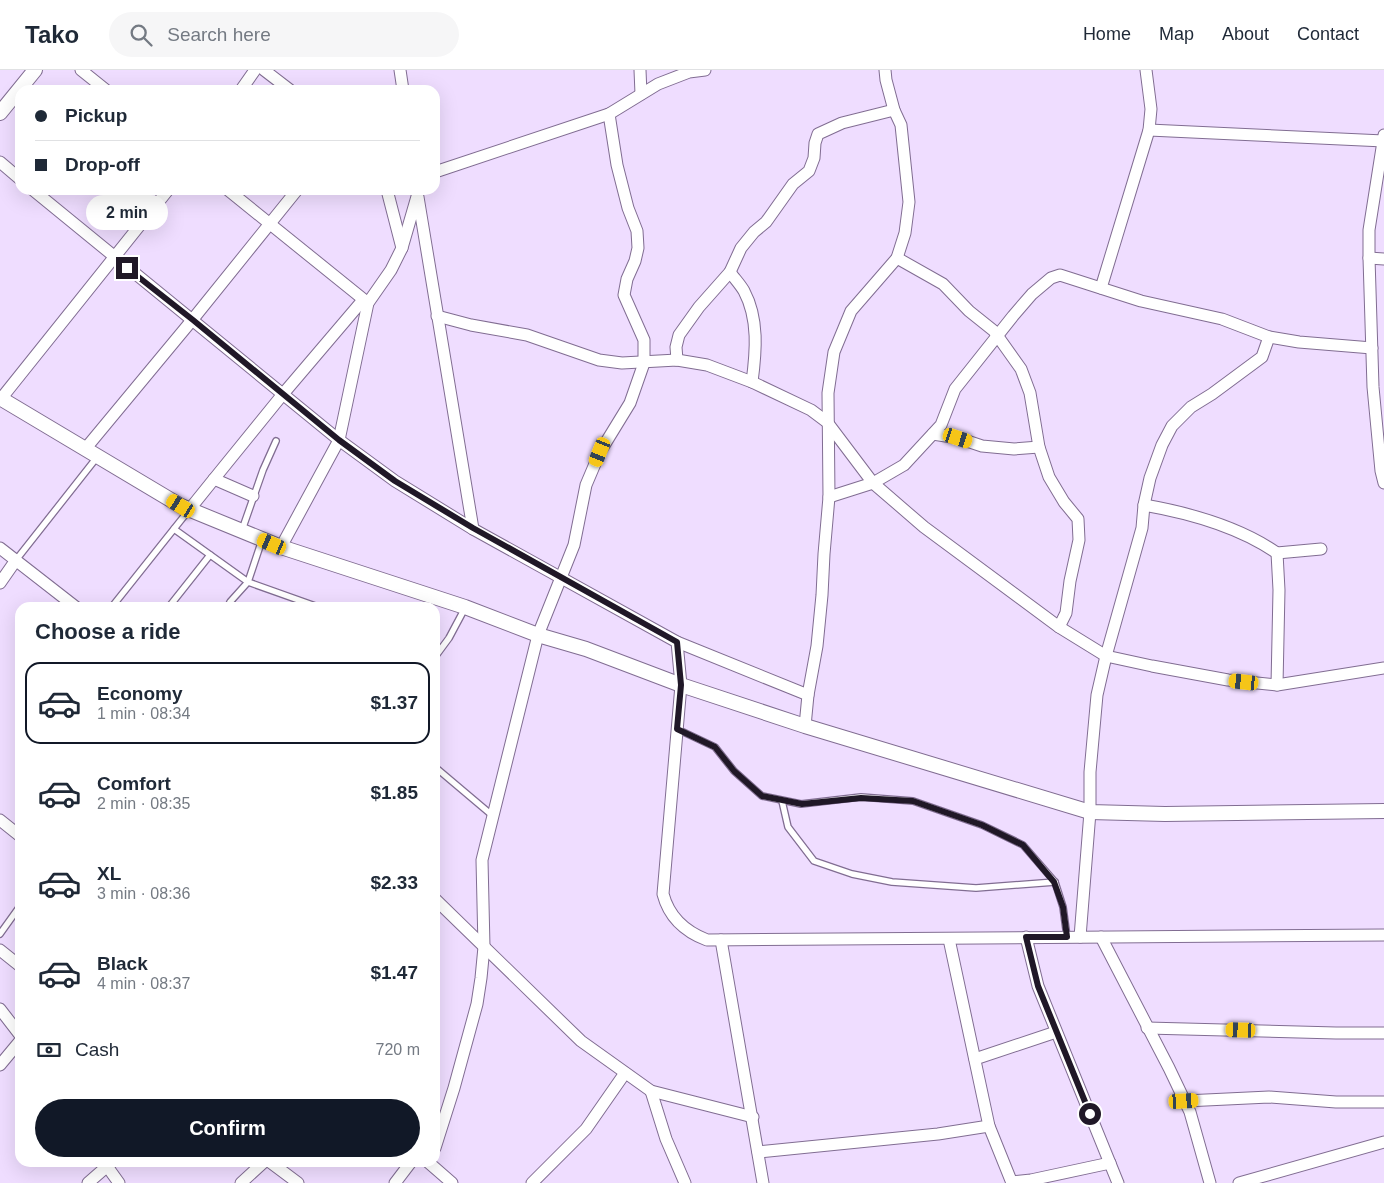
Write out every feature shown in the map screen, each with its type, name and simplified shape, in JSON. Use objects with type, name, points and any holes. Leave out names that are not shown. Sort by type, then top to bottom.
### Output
[{"type":"street","points":[[23,85],[35,70]]},
{"type":"street","points":[[82,70],[100,85]]},
{"type":"street","points":[[244,85],[255,70]]},
{"type":"street","points":[[264,70],[284,85]]},
{"type":"street","points":[[400,70],[402,85]]},
{"type":"street","points":[[640,70],[641,94]]},
{"type":"street","points":[[440,170],[609,114],[658,84],[688,72],[705,70]]},
{"type":"street","points":[[805,726],[821,604],[829,497],[828,393],[834,352],[851,311],[898,258],[905,233],[909,202],[901,125],[894,110],[885,70]]},
{"type":"street","points":[[1101,288],[1149,130],[1151,109],[1146,70]]},
{"type":"street","points":[[0,113],[15,95]]},
{"type":"street","points":[[677,360],[676,347],[679,335],[699,307],[730,272],[741,248],[754,232],[766,222],[793,184],[809,171],[814,158],[818,134],[842,123],[894,110]]},
{"type":"street","points":[[440,1132],[477,1004],[482,978],[484,947],[482,860],[538,635],[574,545],[586,485],[600,452],[630,403],[644,363],[644,340],[624,295],[627,279],[635,261],[638,248],[637,231],[628,208],[617,165],[609,114]]},
{"type":"street","points":[[1149,130],[1384,139],[1369,230],[1376,424],[1384,484]]},
{"type":"street","points":[[0,162],[15,175]]},
{"type":"street","points":[[39,195],[339,440],[395,481],[473,528],[677,642],[808,695]]},
{"type":"street","points":[[164,195],[1,399],[181,506],[281,547],[465,607],[538,635],[586,649],[681,685],[805,726],[1090,812],[1165,814],[1384,811]]},
{"type":"street","points":[[234,195],[365,301]]},
{"type":"street","points":[[86,448],[193,320],[293,195]]},
{"type":"street","points":[[389,195],[402,248]]},
{"type":"street","points":[[189,510],[283,394],[391,270],[402,248],[417,195]]},
{"type":"street","points":[[419,195],[473,528]]},
{"type":"street","points":[[898,258],[943,284],[998,335],[1021,369],[1030,393],[1039,447],[1049,477],[1064,502],[1078,518],[1079,540],[1070,581],[1066,613],[1059,627]]},
{"type":"street","points":[[1369,258],[1384,259]]},
{"type":"street","points":[[730,272],[743,290],[750,305],[755,331],[756,351],[752,382]]},
{"type":"street","points":[[829,497],[873,483],[904,466],[941,425],[955,389],[998,335],[1032,294],[1051,278],[1060,274],[1141,301],[1222,320],[1269,337],[1372,353],[1384,360]]},
{"type":"street","points":[[281,547],[339,440],[365,301]]},
{"type":"street","points":[[437,316],[471,325],[527,335],[599,360],[622,363],[677,360],[706,365],[752,382],[811,410],[827,422],[873,483],[924,527],[1059,627],[1106,656],[1228,680],[1277,685],[1384,668]]},
{"type":"street","points":[[1080,937],[1090,812],[1090,772],[1097,695],[1142,528],[1144,505],[1150,478],[1162,445],[1172,426],[1191,407],[1262,357],[1269,337]]},
{"type":"street","points":[[933,434],[958,438],[982,446],[1014,449],[1039,447]]},
{"type":"street","points":[[214,479],[253,496]]},
{"type":"street","points":[[1144,505],[1235,529],[1264,544],[1276,553],[1321,549]]},
{"type":"street","points":[[0,548],[69,602]]},
{"type":"street","points":[[1276,553],[1279,590],[1277,685]]},
{"type":"street","points":[[0,582],[16,560]]},
{"type":"street","points":[[677,642],[681,685],[663,894],[666,908],[676,920],[698,936],[708,940],[721,940],[1384,935]]},
{"type":"street","points":[[0,820],[15,832]]},
{"type":"street","points":[[440,904],[581,1041],[651,1092],[753,1117]]},
{"type":"street","points":[[1026,937],[1038,986],[1118,1183]]},
{"type":"street","points":[[1101,937],[1190,1112],[1210,1183]]},
{"type":"street","points":[[948,939],[990,1126],[1012,1183],[1110,1163]]},
{"type":"street","points":[[721,940],[763,1183]]},
{"type":"street","points":[[0,950],[15,962]]},
{"type":"street","points":[[0,1009],[15,1035]]},
{"type":"street","points":[[1147,1028],[1384,1033]]},
{"type":"street","points":[[974,1059],[1056,1032]]},
{"type":"street","points":[[0,1065],[15,1047]]},
{"type":"street","points":[[532,1183],[586,1129],[625,1073]]},
{"type":"street","points":[[651,1092],[666,1139],[685,1183]]},
{"type":"street","points":[[1184,1101],[1269,1097],[1336,1102],[1384,1102]]},
{"type":"street","points":[[758,1152],[938,1134],[990,1126]]},
{"type":"street","points":[[1239,1183],[1254,1181],[1384,1142]]},
{"type":"street","points":[[88,1183],[105,1167]]},
{"type":"street","points":[[110,1167],[119,1183]]},
{"type":"street","points":[[241,1183],[259,1167]]},
{"type":"street","points":[[277,1167],[298,1183]]},
{"type":"street","points":[[395,1183],[407,1167]]},
{"type":"street","points":[[434,1167],[452,1183]]},
{"type":"lane","points":[[241,531],[253,496],[276,442]]},
{"type":"lane","points":[[16,560],[98,456]]},
{"type":"lane","points":[[116,602],[189,510]]},
{"type":"lane","points":[[174,529],[248,582],[304,602]]},
{"type":"lane","points":[[230,602],[248,582],[262,540]]},
{"type":"lane","points":[[173,602],[210,555]]},
{"type":"lane","points":[[440,646],[449,638],[465,607]]},
{"type":"lane","points":[[677,729],[715,747],[734,771],[762,796],[802,804],[861,798],[913,801],[982,825],[1023,845],[1054,882],[1063,907],[1067,937]]},
{"type":"lane","points":[[440,771],[493,816]]},
{"type":"lane","points":[[782,801],[788,827],[814,861],[852,874],[892,882],[976,888],[1054,882]]},
{"type":"lane","points":[[0,934],[15,913]]},
{"type":"route","points":[[127,268],[339,440],[395,481],[473,528],[677,642],[681,685],[677,729],[715,747],[734,771],[762,796],[802,804],[861,798],[913,801],[982,825],[1023,845],[1054,882],[1063,907],[1067,937],[1026,937],[1038,986],[1090,1114]]}]
